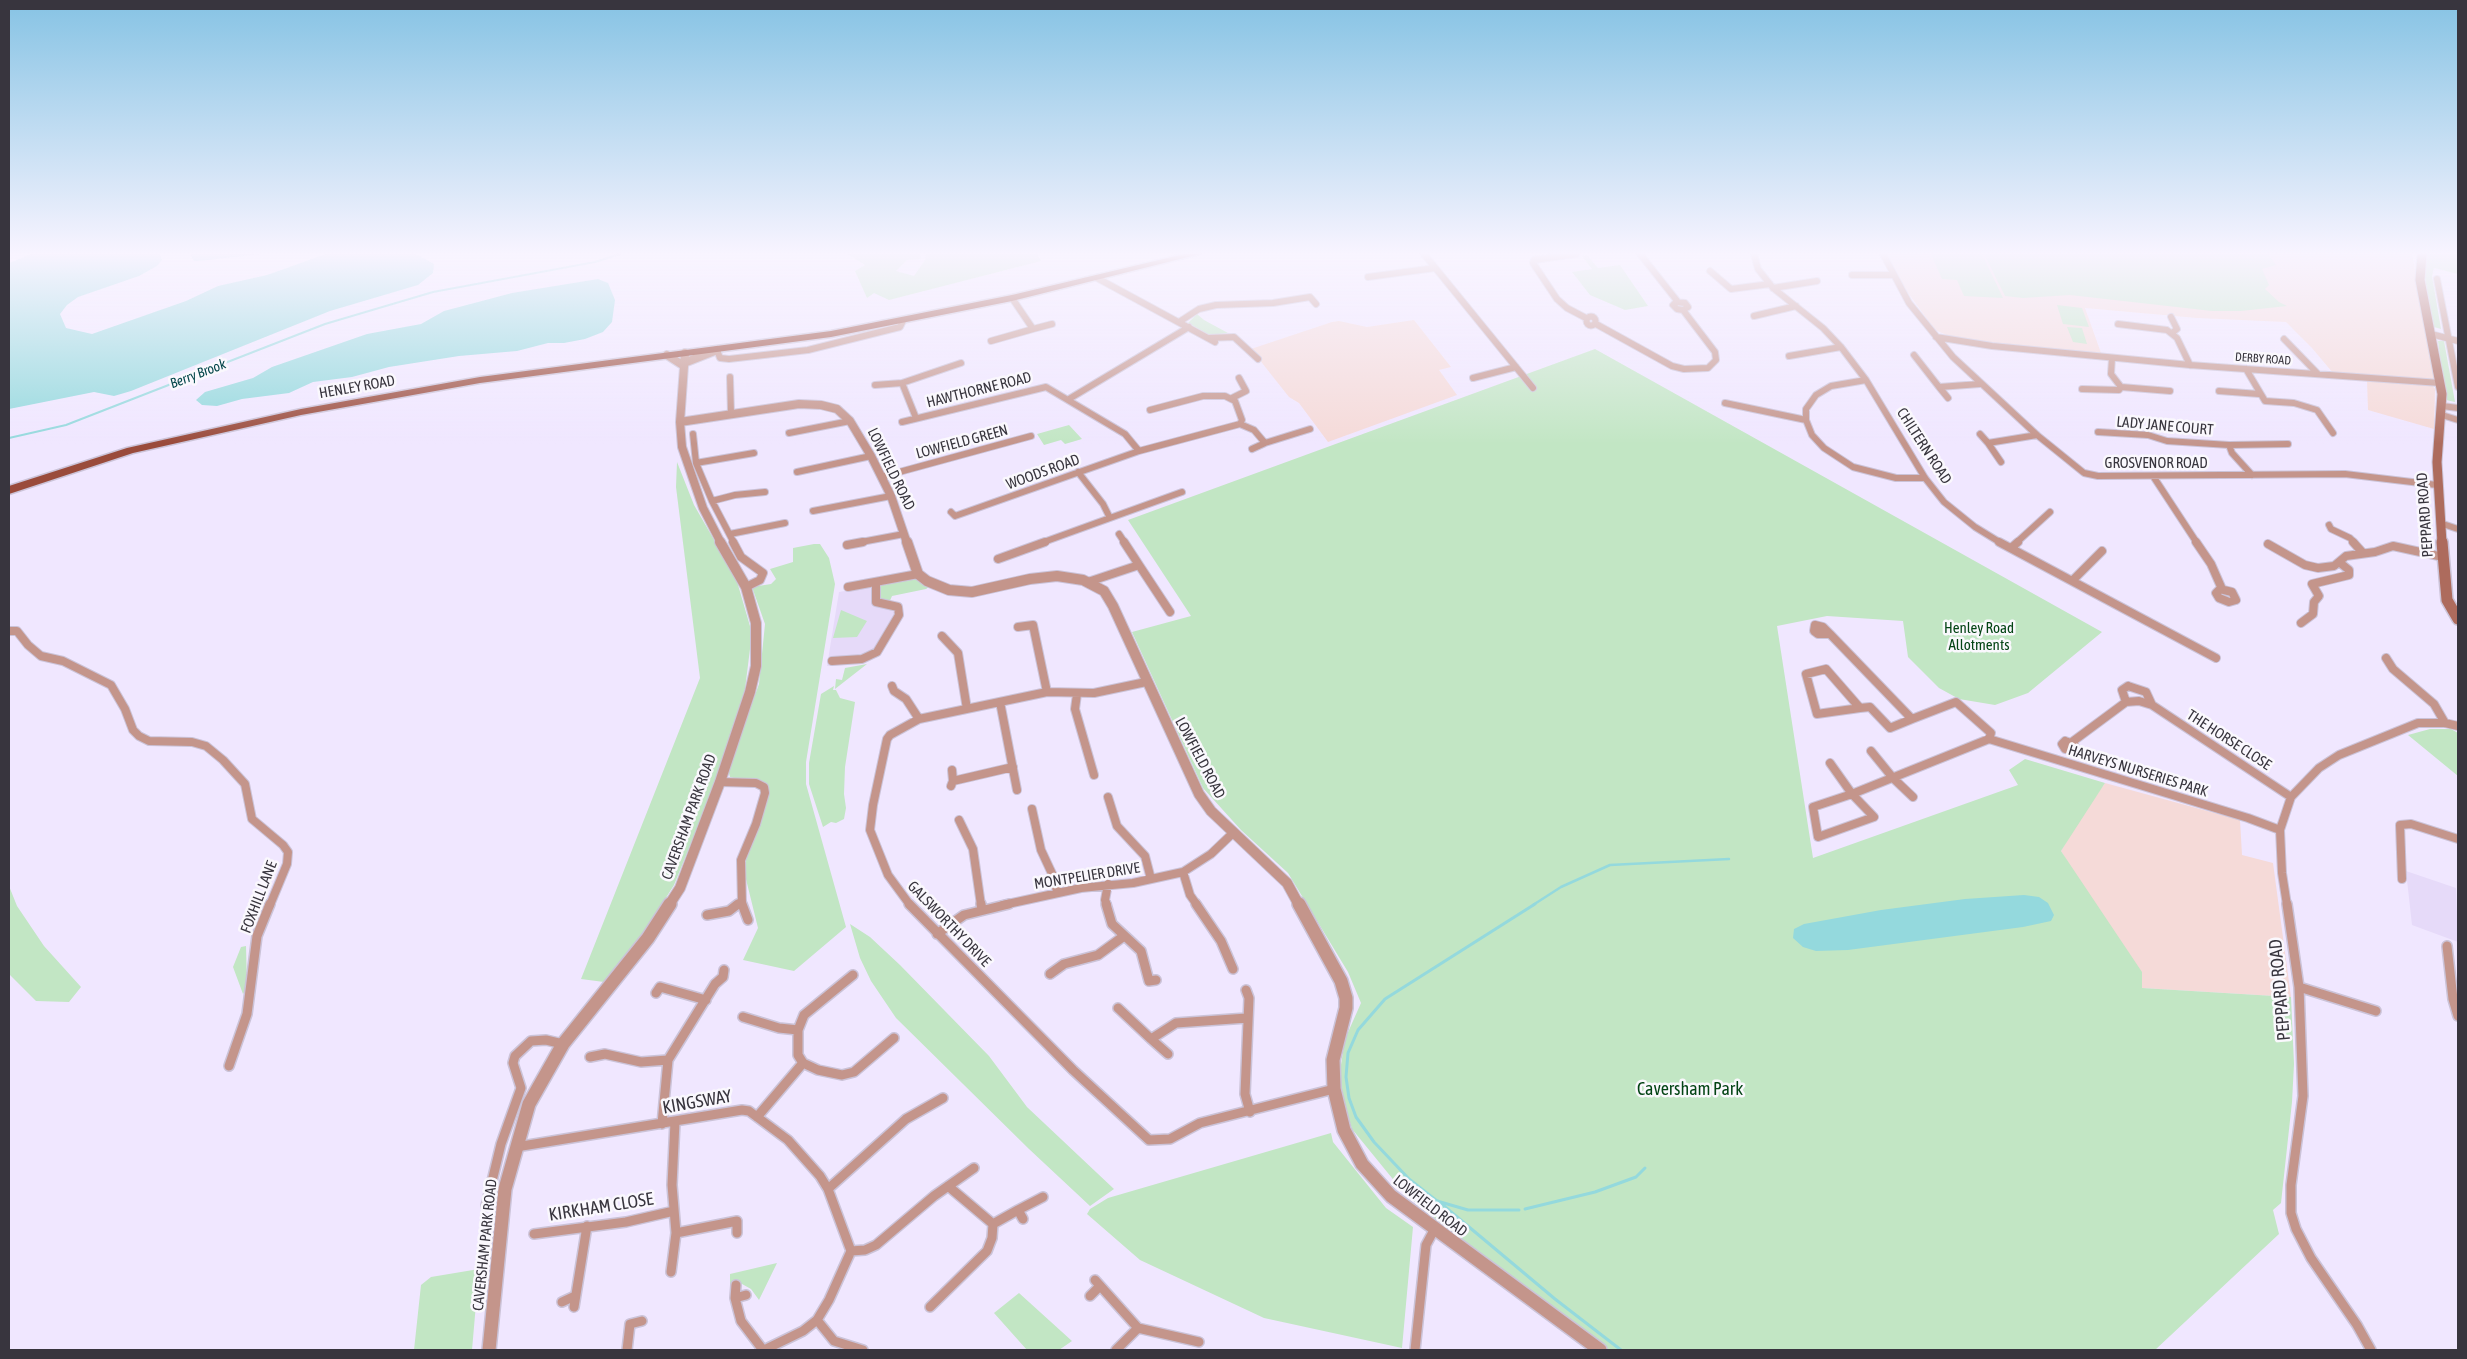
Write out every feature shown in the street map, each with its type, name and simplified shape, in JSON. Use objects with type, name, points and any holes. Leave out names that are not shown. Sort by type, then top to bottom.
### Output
[{"type":"main road","name":"HENLEY ROAD","points":[[9,490],[132,450],[301,412],[480,380],[668,355],[685,361],[717,350],[920,317]]},
{"type":"main road","name":"PEPPARD ROAD","points":[[2428,317],[2440,382],[2442,411],[2437,462],[2437,485],[2447,600],[2458,619]]},
{"type":"street","points":[[1025,317],[1033,329]]},
{"type":"street","points":[[1170,317],[1212,340],[1234,337],[1258,359]]},
{"type":"street","points":[[1179,322],[1186,317]]},
{"type":"street","points":[[1475,317],[1533,388]]},
{"type":"street","points":[[1585,317],[1584,321],[1587,324],[1596,324],[1672,366],[1684,370],[1708,368],[1716,360],[1715,352],[1689,317]]},
{"type":"street","name":"CHILTERN ROAD","points":[[1809,317],[1842,348],[1866,380],[1925,478],[1944,502],[1975,527],[2011,548],[2072,580],[2193,650],[2216,658]]},
{"type":"street","name":"GROSVENOR ROAD","points":[[1921,317],[1936,337],[1980,384],[2037,435],[2084,473],[2098,476],[2345,474],[2437,485]]},
{"type":"street","points":[[2171,317],[2177,329],[2172,333]]},
{"type":"street","points":[[2445,317],[2458,387]]},
{"type":"street","points":[[992,341],[1052,324]]},
{"type":"street","points":[[2118,324],[2161,328],[2172,333],[2190,365]]},
{"type":"street","points":[[1139,451],[1125,434],[1069,399],[1189,326]]},
{"type":"street","points":[[2431,334],[2458,341]]},
{"type":"street","name":"DERBY ROAD","points":[[1936,337],[1992,346],[2190,365],[2440,382]]},
{"type":"street","points":[[2284,339],[2318,374]]},
{"type":"street","points":[[1789,356],[1842,348]]},
{"type":"street","points":[[1914,355],[1948,398]]},
{"type":"street","points":[[2112,358],[2111,374],[2120,387]]},
{"type":"street","name":"CAVERSHAM PARK ROAD","points":[[489,1350],[505,1189],[515,1147],[530,1104],[563,1044],[666,914],[688,871],[750,692],[756,666],[756,623],[746,587],[731,564],[691,478],[682,447],[680,422],[685,361]]},
{"type":"street","points":[[875,385],[902,383],[961,363]]},
{"type":"street","points":[[1473,378],[1516,367]]},
{"type":"street","points":[[2246,369],[2258,394],[2265,401],[2294,403],[2317,410],[2333,433]]},
{"type":"street","points":[[730,376],[731,414]]},
{"type":"street","points":[[1239,378],[1246,391],[1253,394]]},
{"type":"street","points":[[1866,380],[1831,386],[1816,395],[1806,409],[1806,420],[1812,435],[1824,448],[1854,467],[1896,478],[1925,478]]},
{"type":"street","points":[[902,383],[916,418]]},
{"type":"street","points":[[1939,387],[1980,384]]},
{"type":"street","points":[[2082,388],[2112,391],[2119,390],[2120,387],[2170,391]]},
{"type":"street","name":"HAWTHORNE ROAD","points":[[902,422],[1042,388],[1050,388],[1069,399]]},
{"type":"street","points":[[1150,410],[1160,412],[1175,402],[1203,396],[1232,398],[1246,391]]},
{"type":"street","points":[[2219,391],[2258,394]]},
{"type":"street","points":[[1232,398],[1242,420],[1240,424],[1254,430],[1265,443]]},
{"type":"street","points":[[1725,403],[1806,420]]},
{"type":"street","name":"LOWFIELD ROAD","points":[[680,422],[811,404],[837,409],[850,421],[871,456],[891,496],[918,574],[938,587],[959,592],[986,590],[1046,576],[1070,577],[1088,582],[1104,591],[1113,606],[1146,682],[1199,794],[1211,811],[1287,884],[1341,980],[1346,998],[1346,1008],[1334,1060],[1334,1089],[1344,1130],[1362,1164],[1390,1196],[1434,1230],[1525,1293],[1600,1350]]},
{"type":"street","points":[[2442,411],[2458,408]]},
{"type":"street","points":[[2442,411],[2458,420]]},
{"type":"street","points":[[789,433],[838,425],[850,421]]},
{"type":"street","name":"WOODS ROAD","points":[[954,516],[1139,451],[1240,424]]},
{"type":"street","points":[[1252,449],[1310,429]]},
{"type":"street","name":"LADY JANE COURT","points":[[2098,432],[2148,435],[2167,441],[2220,443],[2229,446],[2261,447],[2288,444]]},
{"type":"street","points":[[693,434],[696,462],[712,501],[742,557],[763,574],[760,580],[746,587]]},
{"type":"street","points":[[1980,434],[2001,462]]},
{"type":"street","points":[[1988,443],[2037,435]]},
{"type":"street","name":"LOWFIELD GREEN","points":[[881,478],[1019,437],[1031,436]]},
{"type":"street","name":"LADY JANE COURT","points":[[2229,446],[2232,453],[2252,475]]},
{"type":"street","points":[[696,462],[754,453]]},
{"type":"street","points":[[797,472],[871,456]]},
{"type":"street","points":[[1078,472],[1103,504],[1110,518]]},
{"type":"street","points":[[2153,476],[2211,564],[2222,589]]},
{"type":"street","points":[[712,501],[735,495],[765,492]]},
{"type":"street","points":[[998,559],[1032,543],[1182,492]]},
{"type":"street","points":[[813,512],[891,496]]},
{"type":"street","points":[[2011,548],[2050,512]]},
{"type":"street","points":[[730,534],[785,523]]},
{"type":"street","points":[[2440,523],[2458,529]]},
{"type":"street","points":[[2329,525],[2331,529],[2350,538],[2363,553]]},
{"type":"street","points":[[847,545],[904,534]]},
{"type":"street","points":[[1119,534],[1170,612]]},
{"type":"street","points":[[2268,544],[2305,565],[2318,568],[2334,566],[2346,556],[2393,546],[2405,547],[2443,557]]},
{"type":"street","points":[[2072,580],[2102,551]]},
{"type":"street","points":[[2301,623],[2313,614],[2314,602],[2319,596],[2312,584],[2349,575],[2349,570],[2339,562]]},
{"type":"street","points":[[1088,582],[1139,565]]},
{"type":"street","points":[[848,587],[918,574]]},
{"type":"street","points":[[832,660],[862,659],[877,652],[900,615],[898,607],[876,602],[876,582]]},
{"type":"street","points":[[1018,627],[1036,624],[1047,692]]},
{"type":"street","name":"FOXHILL LANE","points":[[9,631],[17,631],[28,645],[42,656],[63,661],[111,685],[125,709],[133,730],[139,736],[150,741],[192,742],[206,746],[223,760],[245,784],[252,819],[288,852],[287,864],[257,936],[247,1014],[228,1066]]},
{"type":"street","points":[[1830,634],[1912,719]]},
{"type":"street","points":[[942,636],[958,653],[967,709]]},
{"type":"street","points":[[2386,658],[2393,669],[2434,704],[2445,723]]},
{"type":"street","points":[[1830,763],[1852,794],[1874,817],[1818,838],[1813,807],[1852,794],[1989,739],[1991,734],[1956,702],[1890,728],[1870,707],[1816,714],[1806,674],[1826,669],[1860,708]]},
{"type":"street","name":"GALSWORTHY DRIVE","points":[[1146,682],[1094,693],[1047,692],[919,719],[898,730],[887,739],[873,805],[870,830],[873,842],[888,875],[901,895],[937,934],[1073,1070],[1141,1135],[1149,1140],[1160,1141],[1170,1139],[1200,1123],[1250,1112],[1334,1089]]},
{"type":"street","points":[[892,686],[894,691],[906,699],[919,719]]},
{"type":"street","name":"THE HORSE CLOSE","points":[[2152,705],[2152,701],[2146,692],[2128,686],[2122,690],[2121,694],[2126,702],[2139,701],[2152,705],[2291,797]]},
{"type":"street","points":[[1078,694],[1075,710],[1094,775]]},
{"type":"street","points":[[1000,702],[1017,790]]},
{"type":"street","points":[[2072,742],[2126,702]]},
{"type":"street","name":"PEPPARD ROAD","points":[[2371,1350],[2357,1325],[2311,1258],[2296,1229],[2292,1213],[2291,1185],[2303,1096],[2299,987],[2282,873],[2280,830],[2285,810],[2291,797],[2320,768],[2340,755],[2418,723],[2445,723],[2458,726]]},
{"type":"street","name":"HARVEYS NURSERIES PARK","points":[[1989,739],[2248,818],[2280,830]]},
{"type":"street","points":[[1871,751],[1893,778],[1914,797]]},
{"type":"street","points":[[952,770],[952,783],[1013,767]]},
{"type":"street","points":[[720,782],[756,783],[764,788],[765,793],[756,824],[741,860],[743,890],[741,902],[748,920]]},
{"type":"street","points":[[1108,797],[1117,826],[1145,856],[1151,879]]},
{"type":"street","points":[[1032,809],[1042,850],[1055,880],[1057,893]]},
{"type":"street","points":[[959,820],[973,849],[982,910]]},
{"type":"street","points":[[2402,879],[2400,825],[2411,824],[2458,840]]},
{"type":"street","name":"MONTPELIER DRIVE","points":[[937,934],[964,915],[982,910],[1057,893],[1108,884],[1133,883],[1183,872],[1211,854],[1234,832]]},
{"type":"street","points":[[1183,872],[1190,895],[1222,941],[1233,969]]},
{"type":"street","points":[[1108,884],[1105,900],[1108,916],[1112,924],[1141,951],[1148,982]]},
{"type":"street","points":[[707,915],[729,911],[741,902]]},
{"type":"street","points":[[1050,974],[1064,964],[1098,955],[1124,936]]},
{"type":"street","points":[[2447,946],[2458,1016]]},
{"type":"street","points":[[662,1124],[668,1060],[715,984],[723,977],[724,970]]},
{"type":"street","points":[[847,977],[804,1015],[798,1030],[798,1055],[803,1063],[818,1070],[842,1075],[854,1072],[878,1044],[894,1038]]},
{"type":"street","points":[[2299,987],[2376,1011]]},
{"type":"street","points":[[659,988],[706,1000]]},
{"type":"street","points":[[1246,990],[1249,998],[1245,1094],[1250,1112]]},
{"type":"street","points":[[1118,1008],[1168,1054]]},
{"type":"street","points":[[743,1017],[755,1015],[779,1028],[798,1030]]},
{"type":"street","points":[[1152,1039],[1165,1028],[1176,1023],[1248,1018]]},
{"type":"street","points":[[485,1201],[521,1088],[513,1063],[515,1056],[518,1050],[531,1041],[546,1040],[563,1044]]},
{"type":"street","points":[[590,1057],[605,1054],[641,1062],[668,1060]]},
{"type":"street","points":[[757,1117],[788,1078],[803,1063]]},
{"type":"street","points":[[828,1189],[906,1119],[943,1098]]},
{"type":"street","name":"KINGSWAY","points":[[515,1147],[742,1110],[749,1111],[788,1140],[820,1176],[828,1189],[851,1251]]},
{"type":"street","points":[[671,1272],[676,1233],[672,1184],[675,1122]]},
{"type":"street","points":[[736,1285],[740,1296],[741,1321],[764,1350],[803,1331],[816,1320],[851,1251],[865,1250],[876,1244],[948,1186],[974,1168]]},
{"type":"street","points":[[948,1186],[993,1224]]},
{"type":"street","points":[[993,1224],[1021,1215],[1043,1197]]},
{"type":"street","name":"KIRKHAM CLOSE","points":[[534,1234],[626,1222],[674,1211]]},
{"type":"street","points":[[676,1233],[739,1220],[737,1233]]},
{"type":"street","points":[[930,1307],[987,1251],[992,1238],[993,1224]]},
{"type":"street","points":[[562,1302],[575,1302],[587,1226]]},
{"type":"street","points":[[1415,1350],[1426,1245],[1434,1230]]},
{"type":"street","points":[[1090,1296],[1098,1283],[1138,1328],[1199,1342]]},
{"type":"street","points":[[627,1350],[630,1320],[642,1321]]},
{"type":"street","points":[[816,1320],[834,1340],[863,1350]]},
{"type":"street","points":[[1116,1350],[1138,1328]]},
{"type":"shaded area","points":[[9,317],[61,317],[66,328],[92,334],[139,317],[314,317],[131,391],[114,396],[94,392],[9,409]]},
{"type":"shaded area","points":[[433,317],[613,317],[612,322],[603,332],[585,339],[564,343],[548,343],[517,351],[459,356],[389,367],[352,377],[313,382],[289,393],[242,399],[217,406],[202,405],[196,400],[205,392],[253,378],[272,367],[367,334],[421,324]]},
{"type":"shaded area","points":[[1926,317],[2088,317],[2101,353],[1956,339],[1935,330]]},
{"type":"shaded area","points":[[2191,317],[2423,317],[2435,381],[2333,373],[2286,322]]},
{"type":"shaded area","points":[[1414,320],[1451,367],[1439,370],[1457,395],[1328,442],[1299,403],[1289,397],[1251,349],[1332,322],[1339,321],[1367,327]]},
{"type":"shaded area","points":[[2367,380],[2431,384],[2435,389],[2434,429],[2368,410]]},
{"type":"shaded area","points":[[879,585],[880,601],[901,607],[879,653],[860,663],[827,666],[839,592]]},
{"type":"shaded area","points":[[2105,783],[2240,820],[2242,855],[2273,863],[2291,997],[2142,988],[2061,851],[2079,819]]},
{"type":"shaded area","points":[[2406,871],[2456,888],[2458,942],[2412,925]]},
{"type":"shaded area","points":[[2024,895],[2039,897],[2048,903],[2054,915],[2051,921],[2023,927],[1848,950],[1816,951],[1803,947],[1793,938],[1794,929],[1804,924],[1881,910],[1965,899]]},
{"type":"green space","points":[[1194,317],[1201,317],[1228,333],[1209,335],[1188,323]]},
{"type":"green space","points":[[2061,317],[2085,317],[2089,327],[2063,324]]},
{"type":"green space","points":[[2432,317],[2439,317],[2441,329],[2434,327]]},
{"type":"green space","points":[[2067,327],[2082,328],[2087,344],[2073,342]]},
{"type":"green space","points":[[2438,341],[2444,341],[2455,402],[2446,400]]},
{"type":"green space","name":"Caversham Park","points":[[1595,349],[2102,632],[2028,693],[1995,705],[1959,699],[1939,688],[1908,657],[1903,621],[1827,616],[1777,626],[1813,858],[2018,785],[2009,770],[2025,759],[2105,783],[2061,851],[2142,972],[2142,988],[2291,997],[2294,1064],[2292,1102],[2281,1203],[2273,1210],[2279,1234],[2155,1350],[1598,1350],[1405,1194],[1352,1129],[1338,1084],[1345,1039],[1361,1003],[1348,972],[1288,873],[1241,830],[1203,788],[1132,632],[1191,616],[1128,520]]},
{"type":"green space","points":[[1069,425],[1082,439],[1065,444],[1061,440],[1044,445],[1037,434]]},
{"type":"green space","points":[[677,462],[694,505],[736,578],[752,633],[745,689],[709,799],[674,885],[638,942],[604,982],[581,979],[700,678],[676,487]]},
{"type":"green space","points":[[820,544],[829,558],[835,584],[806,762],[806,784],[846,927],[794,971],[743,960],[758,928],[743,867],[761,822],[769,792],[767,787],[730,777],[728,770],[759,684],[765,624],[752,587],[771,584],[776,579],[770,569],[793,562],[793,548]]},
{"type":"green space","points":[[918,574],[933,584],[926,589],[892,596],[889,603],[880,601],[879,585]]},
{"type":"green space","points":[[841,610],[867,621],[857,637],[833,638]]},
{"type":"green space","points":[[867,664],[835,689],[836,679],[842,680],[845,668]]},
{"type":"green space","points":[[834,686],[833,690],[836,690],[840,698],[855,702],[845,767],[844,794],[846,808],[844,819],[836,823],[831,822],[823,827],[809,784],[809,763],[821,694]]},
{"type":"green space","points":[[2430,729],[2451,729],[2458,733],[2458,776],[2408,735]]},
{"type":"green space","points":[[9,886],[17,906],[44,946],[81,987],[69,1002],[36,1001],[9,974]]},
{"type":"green space","points":[[850,924],[870,937],[900,965],[989,1056],[1027,1107],[1114,1189],[1090,1206],[1029,1149],[896,1018],[871,981],[860,958]]},
{"type":"green space","points":[[246,946],[247,987],[243,994],[233,967],[241,947]]},
{"type":"green space","points":[[1331,1133],[1333,1142],[1386,1208],[1413,1227],[1402,1348],[1264,1318],[1140,1260],[1087,1214],[1090,1209],[1108,1198]]},
{"type":"green space","points":[[777,1263],[759,1300],[751,1289],[742,1284],[730,1287],[730,1274]]},
{"type":"green space","points":[[479,1269],[472,1350],[414,1350],[421,1285],[431,1277]]},
{"type":"green space","points":[[1019,1293],[1072,1341],[1059,1350],[1027,1350],[994,1313]]},
{"type":"waterway","name":"Berry Brook","points":[[9,438],[66,425],[325,324],[347,317]]},
{"type":"waterway","points":[[1533,905],[1561,887],[1610,865],[1729,859]]},
{"type":"waterway","points":[[1439,1201],[1409,1179],[1374,1142],[1356,1117],[1349,1098],[1346,1077],[1348,1053],[1358,1030],[1385,999],[1535,904]]},
{"type":"waterway","points":[[1525,1209],[1595,1192],[1636,1177],[1645,1168]]},
{"type":"waterway","points":[[1439,1201],[1468,1210],[1519,1210]]},
{"type":"waterway","points":[[1439,1201],[1555,1299],[1621,1350]]},
{"type":"park label","name":"Henley Road Allotments","points":[[1979,636]]}]
